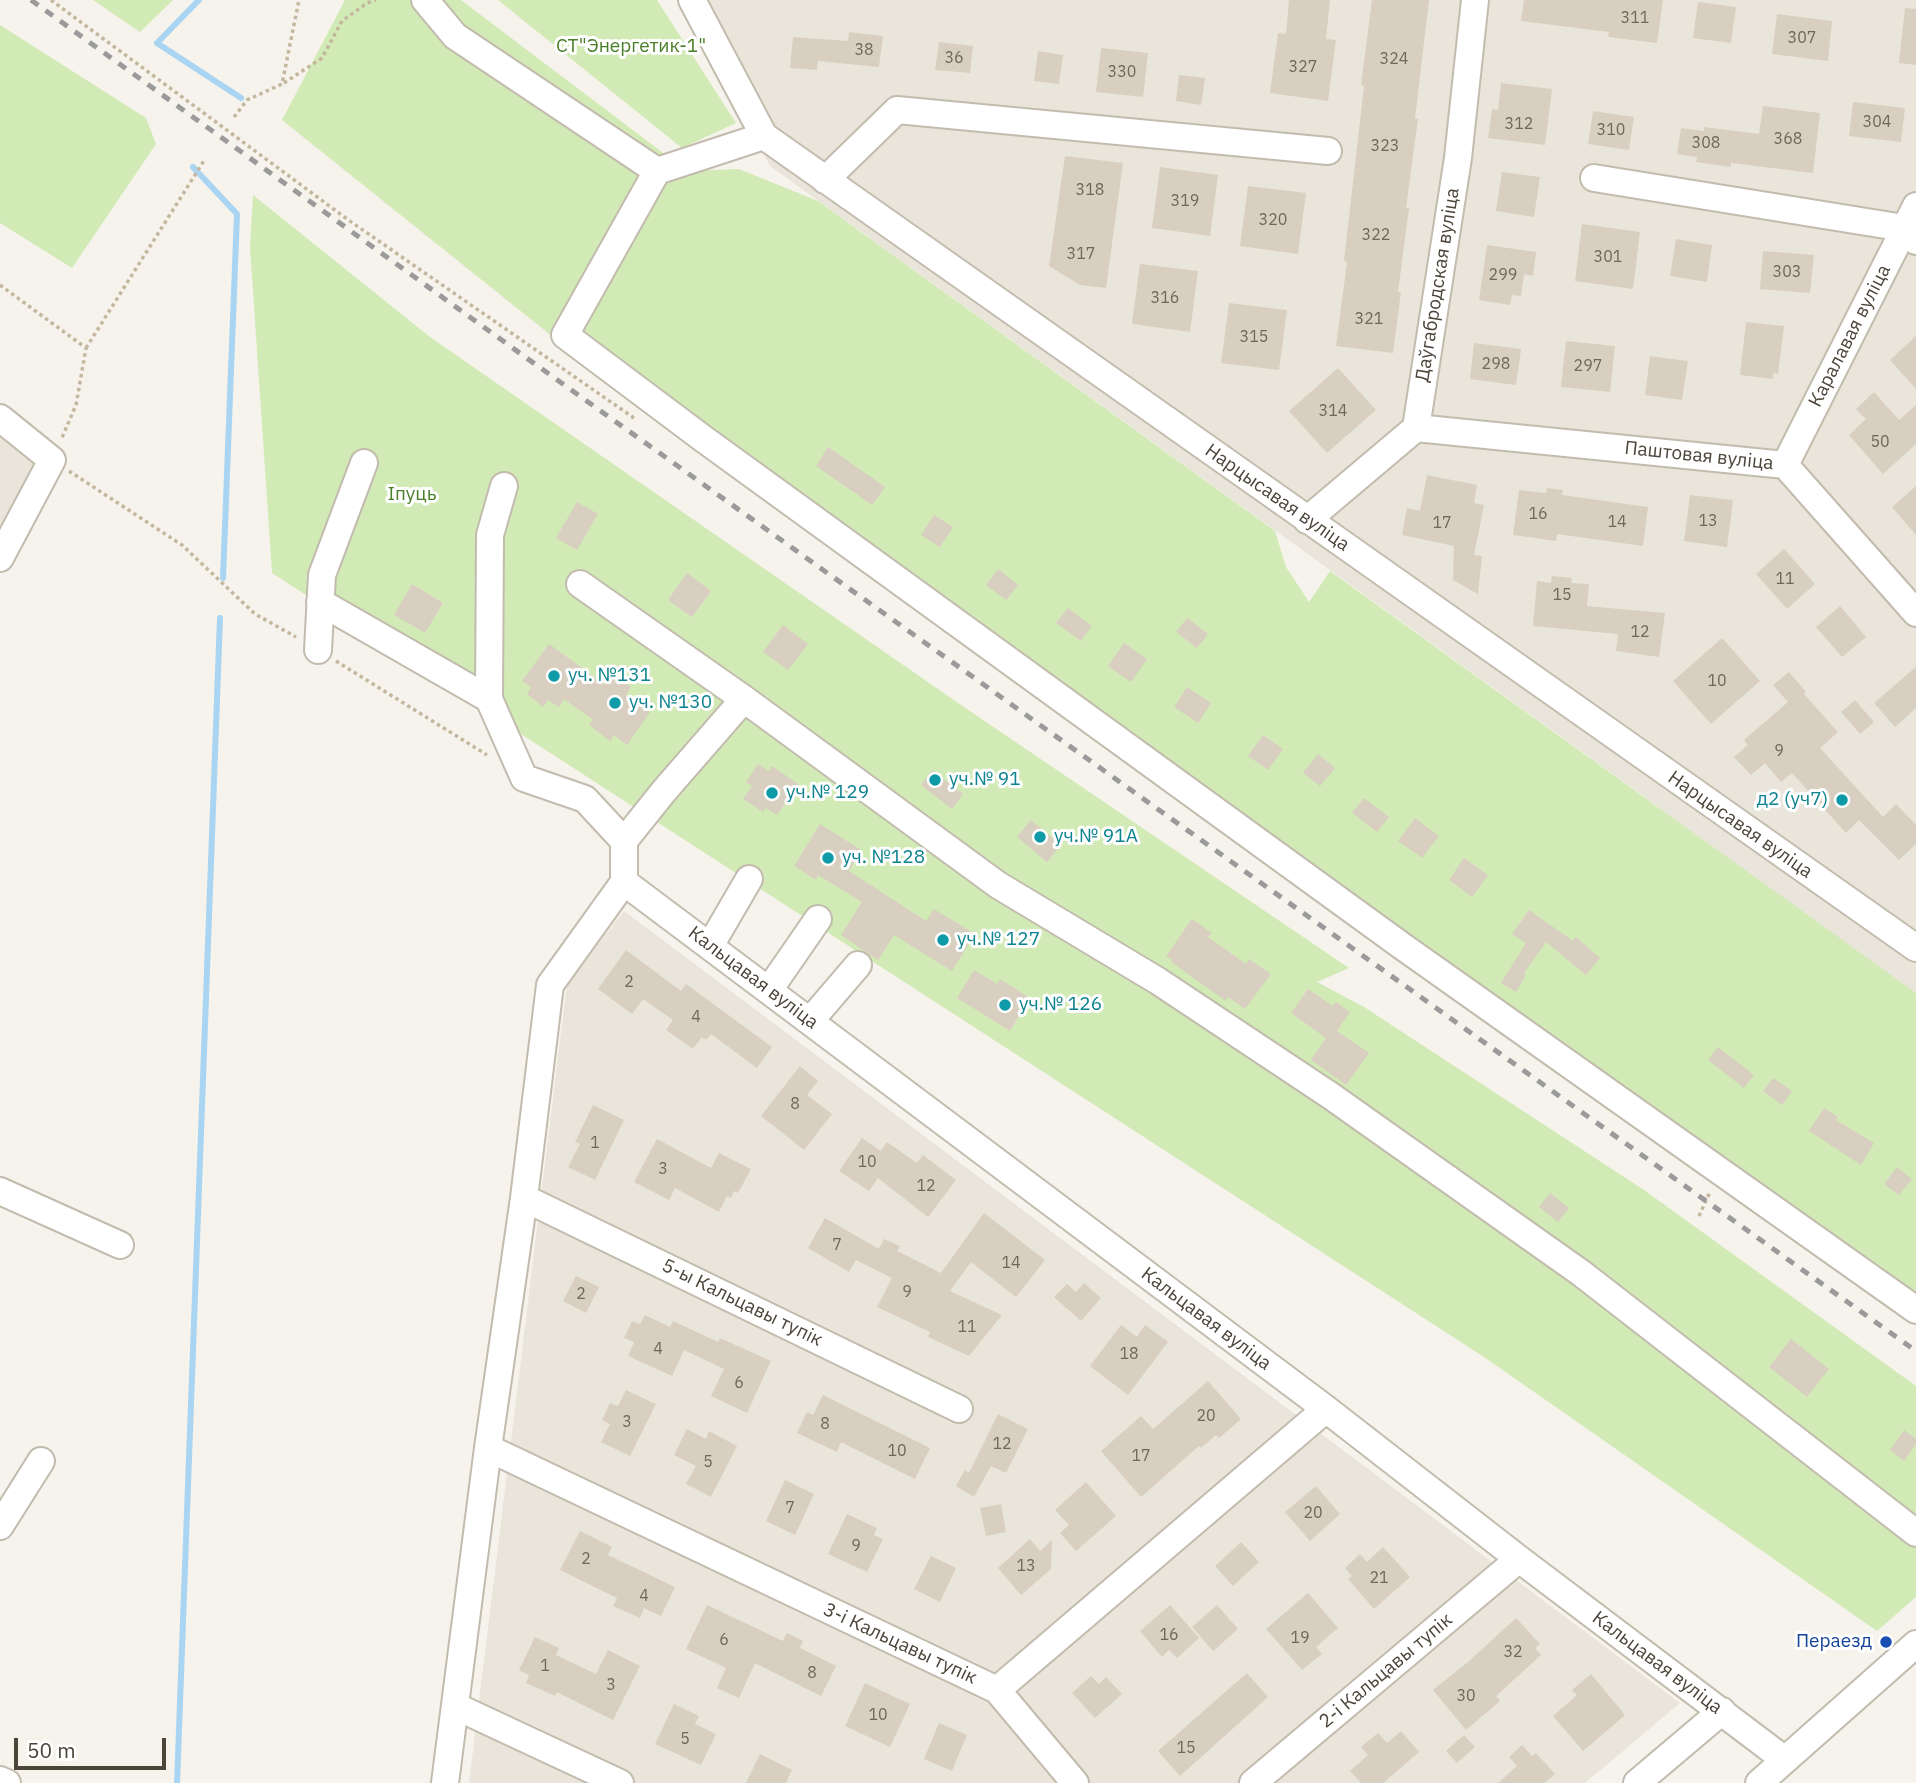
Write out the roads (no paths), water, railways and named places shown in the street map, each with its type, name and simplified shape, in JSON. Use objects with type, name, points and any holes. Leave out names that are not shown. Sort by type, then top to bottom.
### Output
[{"type":"street","points":[[425,0],[455,36],[657,171]]},
{"type":"street","name":"Нарцысавая вуліца","points":[[692,0],[764,136],[1916,948]]},
{"type":"street","name":"Даўгабродская вуліца","points":[[1416,428],[1458,158],[1475,0]]},
{"type":"street","points":[[825,180],[897,110],[1328,151]]},
{"type":"street","points":[[764,136],[657,171],[565,335],[726,456],[1402,947],[1916,1310]]},
{"type":"street","points":[[1594,178],[1912,225]]},
{"type":"street","name":"Каралавая вуліца","points":[[1785,465],[1912,225]]},
{"type":"street","points":[[0,418],[52,460],[0,558]]},
{"type":"street","points":[[1307,520],[1416,428]]},
{"type":"street","name":"Паштовая вуліца","points":[[1416,428],[1785,465],[1916,613]]},
{"type":"street","points":[[318,650],[322,575],[365,463]]},
{"type":"street","points":[[504,486],[490,535],[489,699],[524,778],[585,799],[624,841]]},
{"type":"street","points":[[580,584],[744,699],[998,886],[1158,981],[1331,1096],[1581,1273],[1916,1533]]},
{"type":"street","points":[[320,602],[489,699]]},
{"type":"street","points":[[445,1783],[550,985],[624,882],[624,841],[744,699]]},
{"type":"street","points":[[710,946],[749,879]]},
{"type":"street","name":"Кальцавая вуліца","points":[[624,882],[1326,1409],[1785,1760]]},
{"type":"street","points":[[769,990],[818,919]]},
{"type":"street","points":[[810,1021],[858,965]]},
{"type":"street","points":[[0,1191],[120,1245]]},
{"type":"street","name":"5-ы Кальцавы тупік","points":[[524,1198],[959,1409]]},
{"type":"street","name":"3-і Кальцавы тупік","points":[[488,1448],[997,1690],[1326,1409]]},
{"type":"street","points":[[0,1526],[41,1461]]},
{"type":"street","name":"2-і Кальцавы тупік","points":[[1253,1783],[1519,1559]]},
{"type":"street","points":[[1759,1783],[1914,1652]]},
{"type":"street","points":[[997,1690],[1075,1783]]},
{"type":"street","points":[[455,1706],[620,1783]]},
{"type":"street","points":[[1637,1783],[1722,1711]]},
{"type":"street","points":[[0,1780],[7,1783]]},
{"type":"waterway","points":[[199,0],[157,43],[241,98]]},
{"type":"waterway","points":[[193,167],[237,214],[223,578]]},
{"type":"waterway","points":[[177,1783],[220,618]]},
{"type":"railway","points":[[31,0],[521,354],[1916,1351]]},
{"type":"place","name":"уч. №131","points":[[554,676]]},
{"type":"place","name":"уч. №130","points":[[615,703]]},
{"type":"place","name":"уч.№ 91","points":[[935,780]]},
{"type":"place","name":"уч.№ 129","points":[[772,793]]},
{"type":"place","name":"д2 (уч7)","points":[[1842,800]]},
{"type":"place","name":"уч.№ 91А","points":[[1040,837]]},
{"type":"place","name":"уч. №128","points":[[828,858]]},
{"type":"place","name":"уч.№ 127","points":[[943,940]]},
{"type":"place","name":"уч.№ 126","points":[[1005,1005]]},
{"type":"place","name":"Пераезд","points":[[1886,1642]]},
{"type":"park label","name":"СТ\"Энергетик-1\"","points":[[631,47]]},
{"type":"park label","name":"Іпуць","points":[[412,495]]}]
